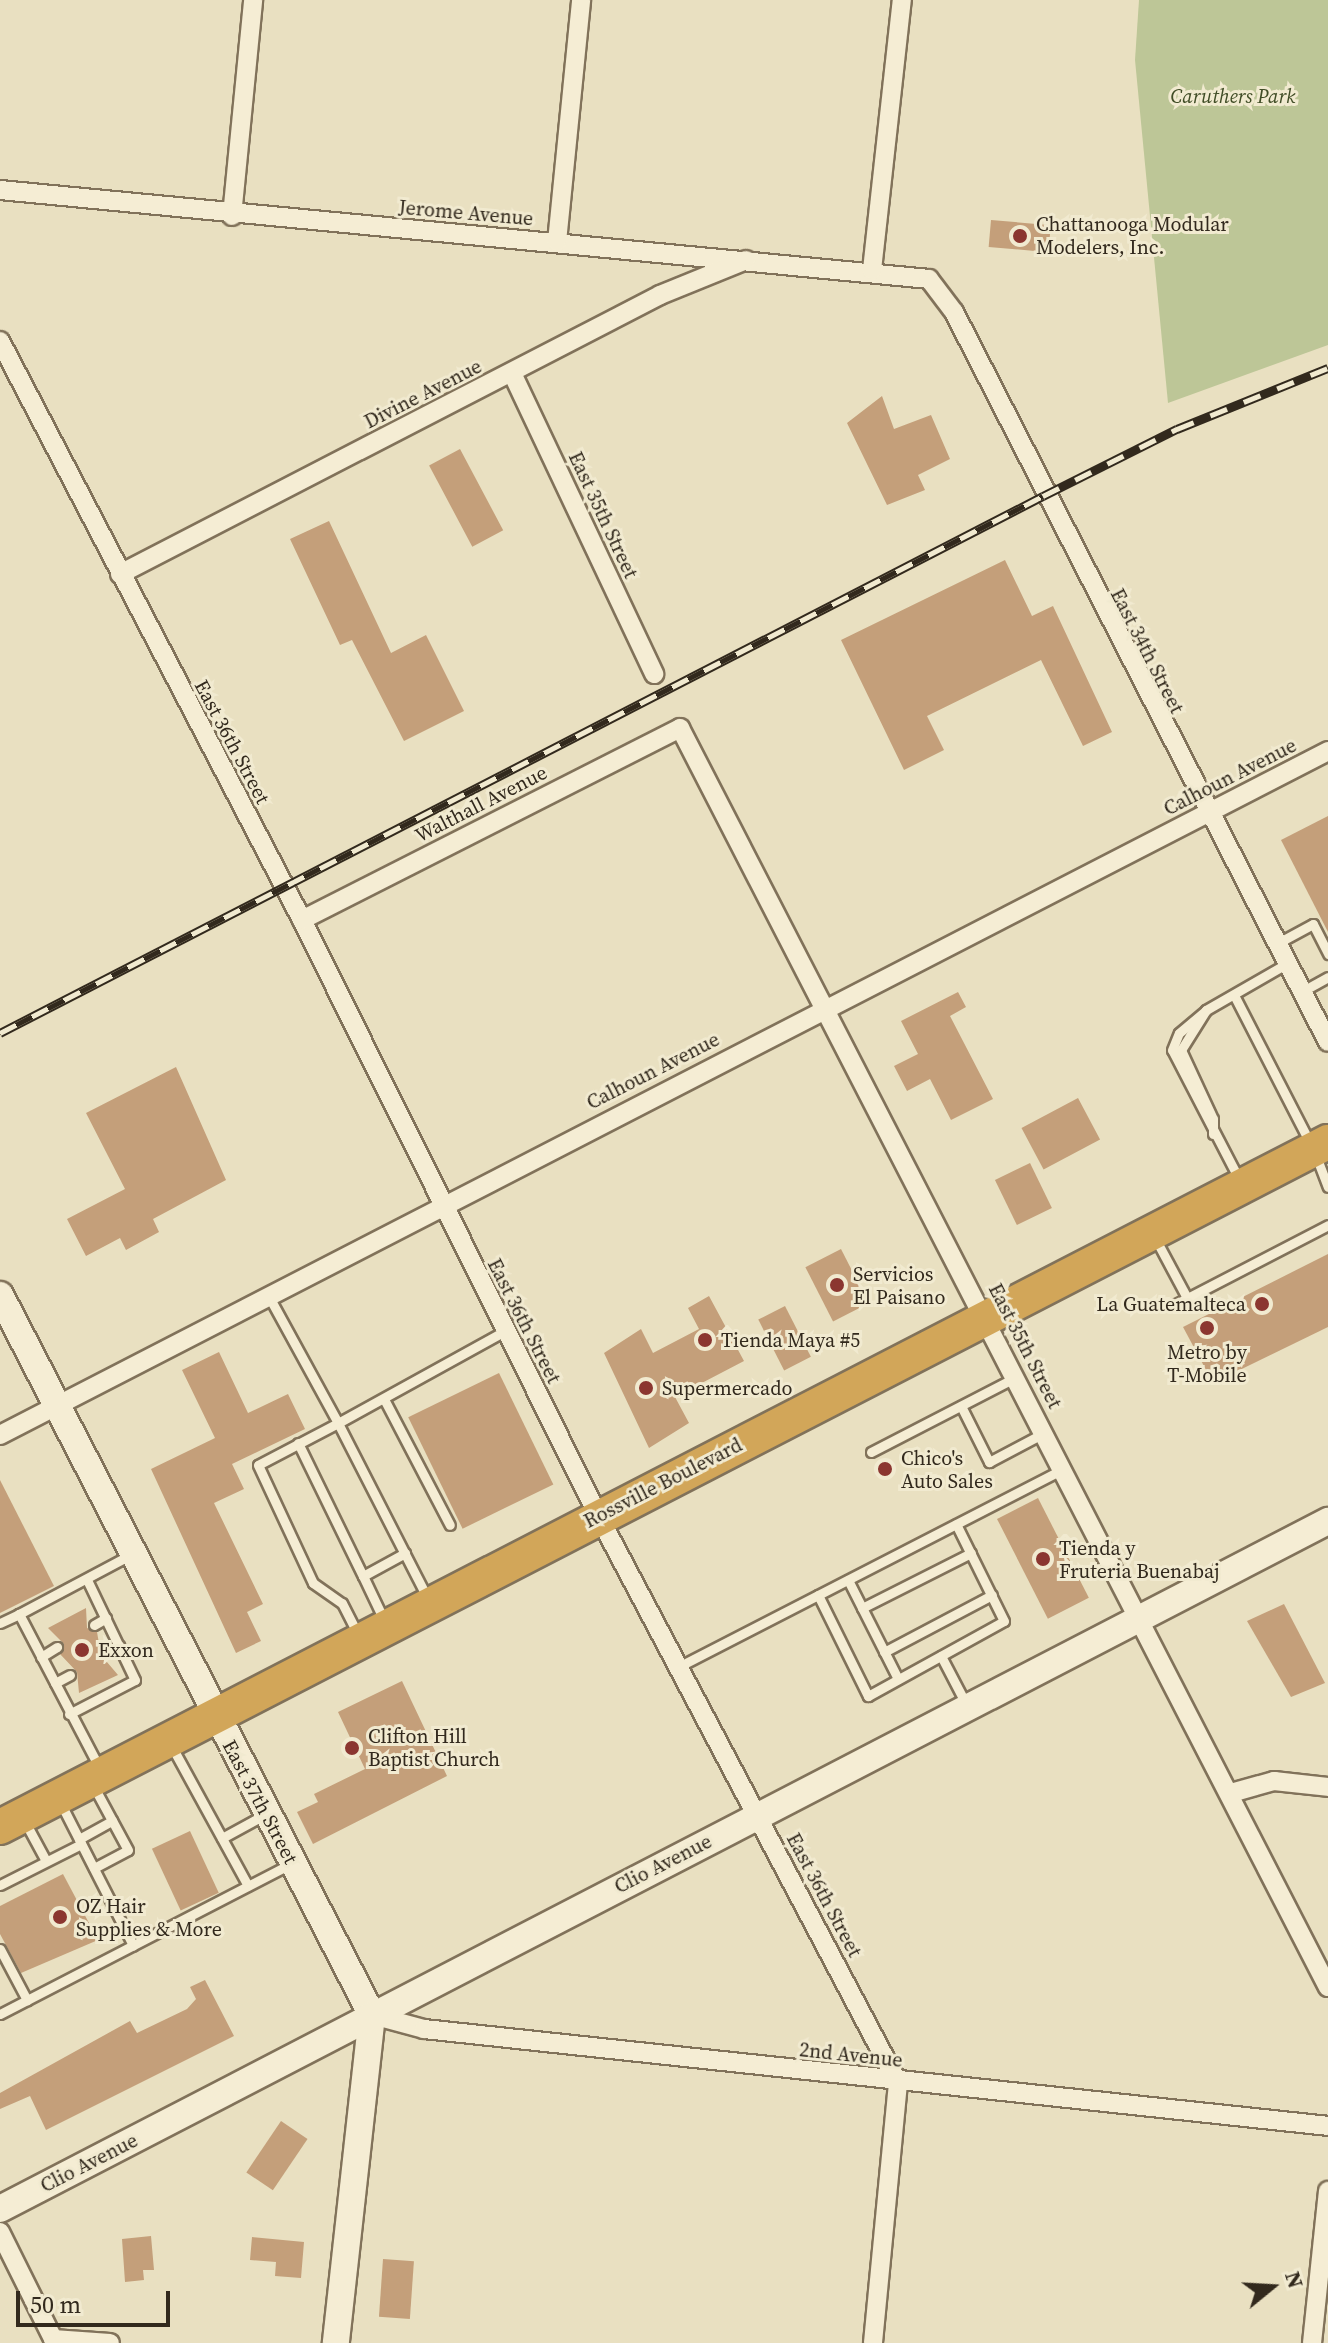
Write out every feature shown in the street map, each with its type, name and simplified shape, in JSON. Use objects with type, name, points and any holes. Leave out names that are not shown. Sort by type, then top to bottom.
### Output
[{"type":"highway","name":"Rossville Boulevard","points":[[11,1822],[1321,1145]]},
{"type":"street","points":[[232,216],[253,0]]},
{"type":"street","points":[[557,242],[581,0]]},
{"type":"street","points":[[872,270],[902,0]]},
{"type":"street","name":"Jerome Avenue","points":[[0,190],[232,216],[872,270],[929,279]]},
{"type":"street","name":"Divine Avenue","points":[[120,574],[660,295],[748,259]]},
{"type":"street","name":"East 34th Street","points":[[929,279],[954,312],[1207,813],[1328,1042]]},
{"type":"street","name":"East 36th Street","points":[[0,341],[302,920],[440,1205],[599,1517],[898,2083]]},
{"type":"street","name":"East 35th Street","points":[[512,373],[654,674]]},
{"type":"street","name":"East 35th Street","points":[[680,728],[1141,1616],[1328,1987]]},
{"type":"street","name":"Walthall Avenue","points":[[302,920],[680,728]]},
{"type":"street","name":"Calhoun Avenue","points":[[0,1435],[440,1205],[1328,751]]},
{"type":"street","name":"East 37th Street","points":[[0,1295],[372,2015]]},
{"type":"street","name":"Clio Avenue","points":[[0,2209],[1328,1521]]},
{"type":"street","points":[[1231,1793],[1274,1781],[1328,1787]]},
{"type":"street","points":[[336,2343],[372,2015]]},
{"type":"street","name":"2nd Avenue","points":[[372,2015],[424,2029],[898,2083],[1328,2126]]},
{"type":"street","points":[[873,2343],[898,2083]]},
{"type":"street","points":[[1312,2343],[1328,2191]]},
{"type":"street","points":[[0,2232],[53,2339],[110,2343]]},
{"type":"lane","points":[[1276,944],[1313,924],[1328,954]]},
{"type":"lane","points":[[1243,1185],[1213,1134],[1172,1050],[1179,1033],[1206,1010],[1286,964]]},
{"type":"lane","points":[[1301,992],[1328,977]]},
{"type":"lane","points":[[1234,995],[1321,1145],[1328,1187]]},
{"type":"lane","points":[[1172,1306],[1328,1225]]},
{"type":"lane","points":[[1152,1232],[1187,1298]]},
{"type":"lane","points":[[268,1295],[431,1604]]},
{"type":"lane","points":[[374,1633],[342,1603],[313,1583],[258,1465],[505,1331]]},
{"type":"lane","points":[[871,1452],[1016,1377]]},
{"type":"lane","points":[[384,1399],[450,1525]]},
{"type":"lane","points":[[961,1406],[989,1462],[1045,1433]]},
{"type":"lane","points":[[298,1443],[363,1576],[374,1633]]},
{"type":"lane","points":[[678,1667],[1064,1468]]},
{"type":"lane","points":[[818,1595],[868,1696],[1004,1621],[956,1524]]},
{"type":"lane","points":[[363,1576],[405,1553]]},
{"type":"lane","points":[[862,1608],[971,1553]]},
{"type":"lane","points":[[0,1623],[132,1554]]},
{"type":"lane","points":[[69,1714],[135,1680],[87,1580]]},
{"type":"lane","points":[[848,1580],[898,1679]]},
{"type":"lane","points":[[884,1652],[992,1595]]},
{"type":"lane","points":[[19,1614],[55,1683],[97,1778],[112,1821],[128,1850],[94,1868]]},
{"type":"lane","points":[[94,1625],[106,1618]]},
{"type":"lane","points":[[108,1652],[119,1646]]},
{"type":"lane","points":[[41,1657],[57,1647]]},
{"type":"lane","points":[[941,1656],[967,1706]]},
{"type":"lane","points":[[55,1683],[70,1675]]},
{"type":"lane","points":[[169,1740],[248,1886]]},
{"type":"lane","points":[[57,1798],[133,1945]]},
{"type":"lane","points":[[222,1838],[266,1814]]},
{"type":"lane","points":[[2,1881],[46,1861],[112,1821]]},
{"type":"lane","points":[[11,1822],[46,1861]]},
{"type":"lane","points":[[1,2010],[27,2000],[292,1863]]},
{"type":"lane","points":[[0,1949],[27,2000]]},
{"type":"green space","name":"Caruthers Park","points":[[1139,0],[1328,0],[1328,345],[1168,403],[1135,60]]},
{"type":"building","name":"Chattanooga Modular Modelers, Inc.","points":[[991,220],[1051,225],[1048,252],[989,247]]},
{"type":"building","points":[[882,396],[894,429],[931,415],[950,459],[918,475],[925,490],[887,505],[847,423]]},
{"type":"building","points":[[460,449],[503,530],[472,547],[429,465]]},
{"type":"building","points":[[329,521],[391,653],[426,635],[464,711],[404,741],[352,640],[340,645],[290,539]]},
{"type":"building","points":[[1005,560],[1032,616],[1053,606],[1112,732],[1083,746],[1041,660],[927,716],[944,750],[904,770],[841,640]]},
{"type":"building","points":[[1328,816],[1328,932],[1281,840]]},
{"type":"building","points":[[958,992],[966,1007],[950,1016],[993,1099],[951,1120],[930,1079],[907,1091],[894,1066],[918,1054],[901,1021]]},
{"type":"building","points":[[176,1067],[226,1180],[153,1219],[159,1232],[126,1250],[120,1238],[86,1256],[67,1219],[125,1189],[86,1113]]},
{"type":"building","points":[[1078,1098],[1100,1139],[1044,1170],[1021,1128]]},
{"type":"building","points":[[1030,1163],[1052,1208],[1017,1225],[995,1180]]},
{"type":"building","name":"Servicios El Paisano","points":[[841,1249],[869,1303],[833,1322],[805,1267]]},
{"type":"building","points":[[1328,1254],[1328,1327],[1213,1383],[1183,1327]]},
{"type":"building","points":[[709,1296],[744,1361],[675,1397],[689,1423],[649,1448],[604,1353],[641,1329],[653,1353],[699,1329],[688,1308]]},
{"type":"building","points":[[785,1306],[811,1357],[784,1370],[758,1320]]},
{"type":"building","points":[[219,1352],[248,1413],[288,1394],[305,1429],[232,1464],[244,1489],[214,1503],[263,1604],[247,1612],[261,1641],[236,1653],[151,1469],[215,1438],[182,1370]]},
{"type":"building","points":[[499,1373],[553,1484],[463,1529],[408,1417]]},
{"type":"building","points":[[0,1480],[54,1586],[0,1613]]},
{"type":"building","name":"Tienda y Fruteria Buenabaj","points":[[1038,1498],[1089,1598],[1048,1619],[997,1519]]},
{"type":"building","points":[[1284,1604],[1325,1683],[1291,1697],[1247,1621]]},
{"type":"building","name":"Exxon","points":[[86,1608],[87,1628],[97,1632],[101,1655],[118,1675],[79,1693],[77,1672],[60,1654],[64,1644],[48,1628]]},
{"type":"building","points":[[402,1681],[447,1776],[313,1844],[297,1812],[318,1802],[314,1794],[365,1769],[338,1712]]},
{"type":"building","points":[[190,1831],[219,1893],[181,1910],[152,1849]]},
{"type":"building","points":[[63,1874],[98,1940],[21,1973],[0,1934],[0,1906]]},
{"type":"building","points":[[205,1980],[234,2036],[46,2130],[30,2096],[0,2109],[0,2093],[130,2021],[137,2033],[187,2009],[196,1999],[190,1987]]},
{"type":"building","points":[[281,2121],[308,2139],[273,2190],[246,2172]]},
{"type":"building","points":[[151,2236],[154,2270],[143,2270],[144,2280],[125,2282],[122,2239]]},
{"type":"building","points":[[252,2237],[304,2242],[301,2278],[275,2276],[276,2262],[250,2260]]},
{"type":"building","points":[[383,2259],[414,2261],[410,2319],[379,2317]]},
{"type":"railway","points":[[0,1033],[1043,496],[1177,429],[1328,368]]},
{"type":"place","name":"Chattanooga Modular Modelers, Inc.","points":[[1020,236]]},
{"type":"place","name":"Servicios El Paisano","points":[[837,1285]]},
{"type":"place","name":"La Guatemalteca","points":[[1262,1304]]},
{"type":"place","name":"Metro by T-Mobile","points":[[1207,1328]]},
{"type":"place","name":"Tienda Maya #5","points":[[705,1340]]},
{"type":"place","name":"Supermercado","points":[[646,1388]]},
{"type":"place","name":"Chico's Auto Sales","points":[[885,1469]]},
{"type":"place","name":"Tienda y Fruteria Buenabaj","points":[[1043,1559]]},
{"type":"place","name":"Exxon","points":[[82,1650]]},
{"type":"place","name":"Clifton Hill Baptist Church","points":[[352,1748]]},
{"type":"place","name":"OZ Hair Supplies & More","points":[[60,1917]]}]
